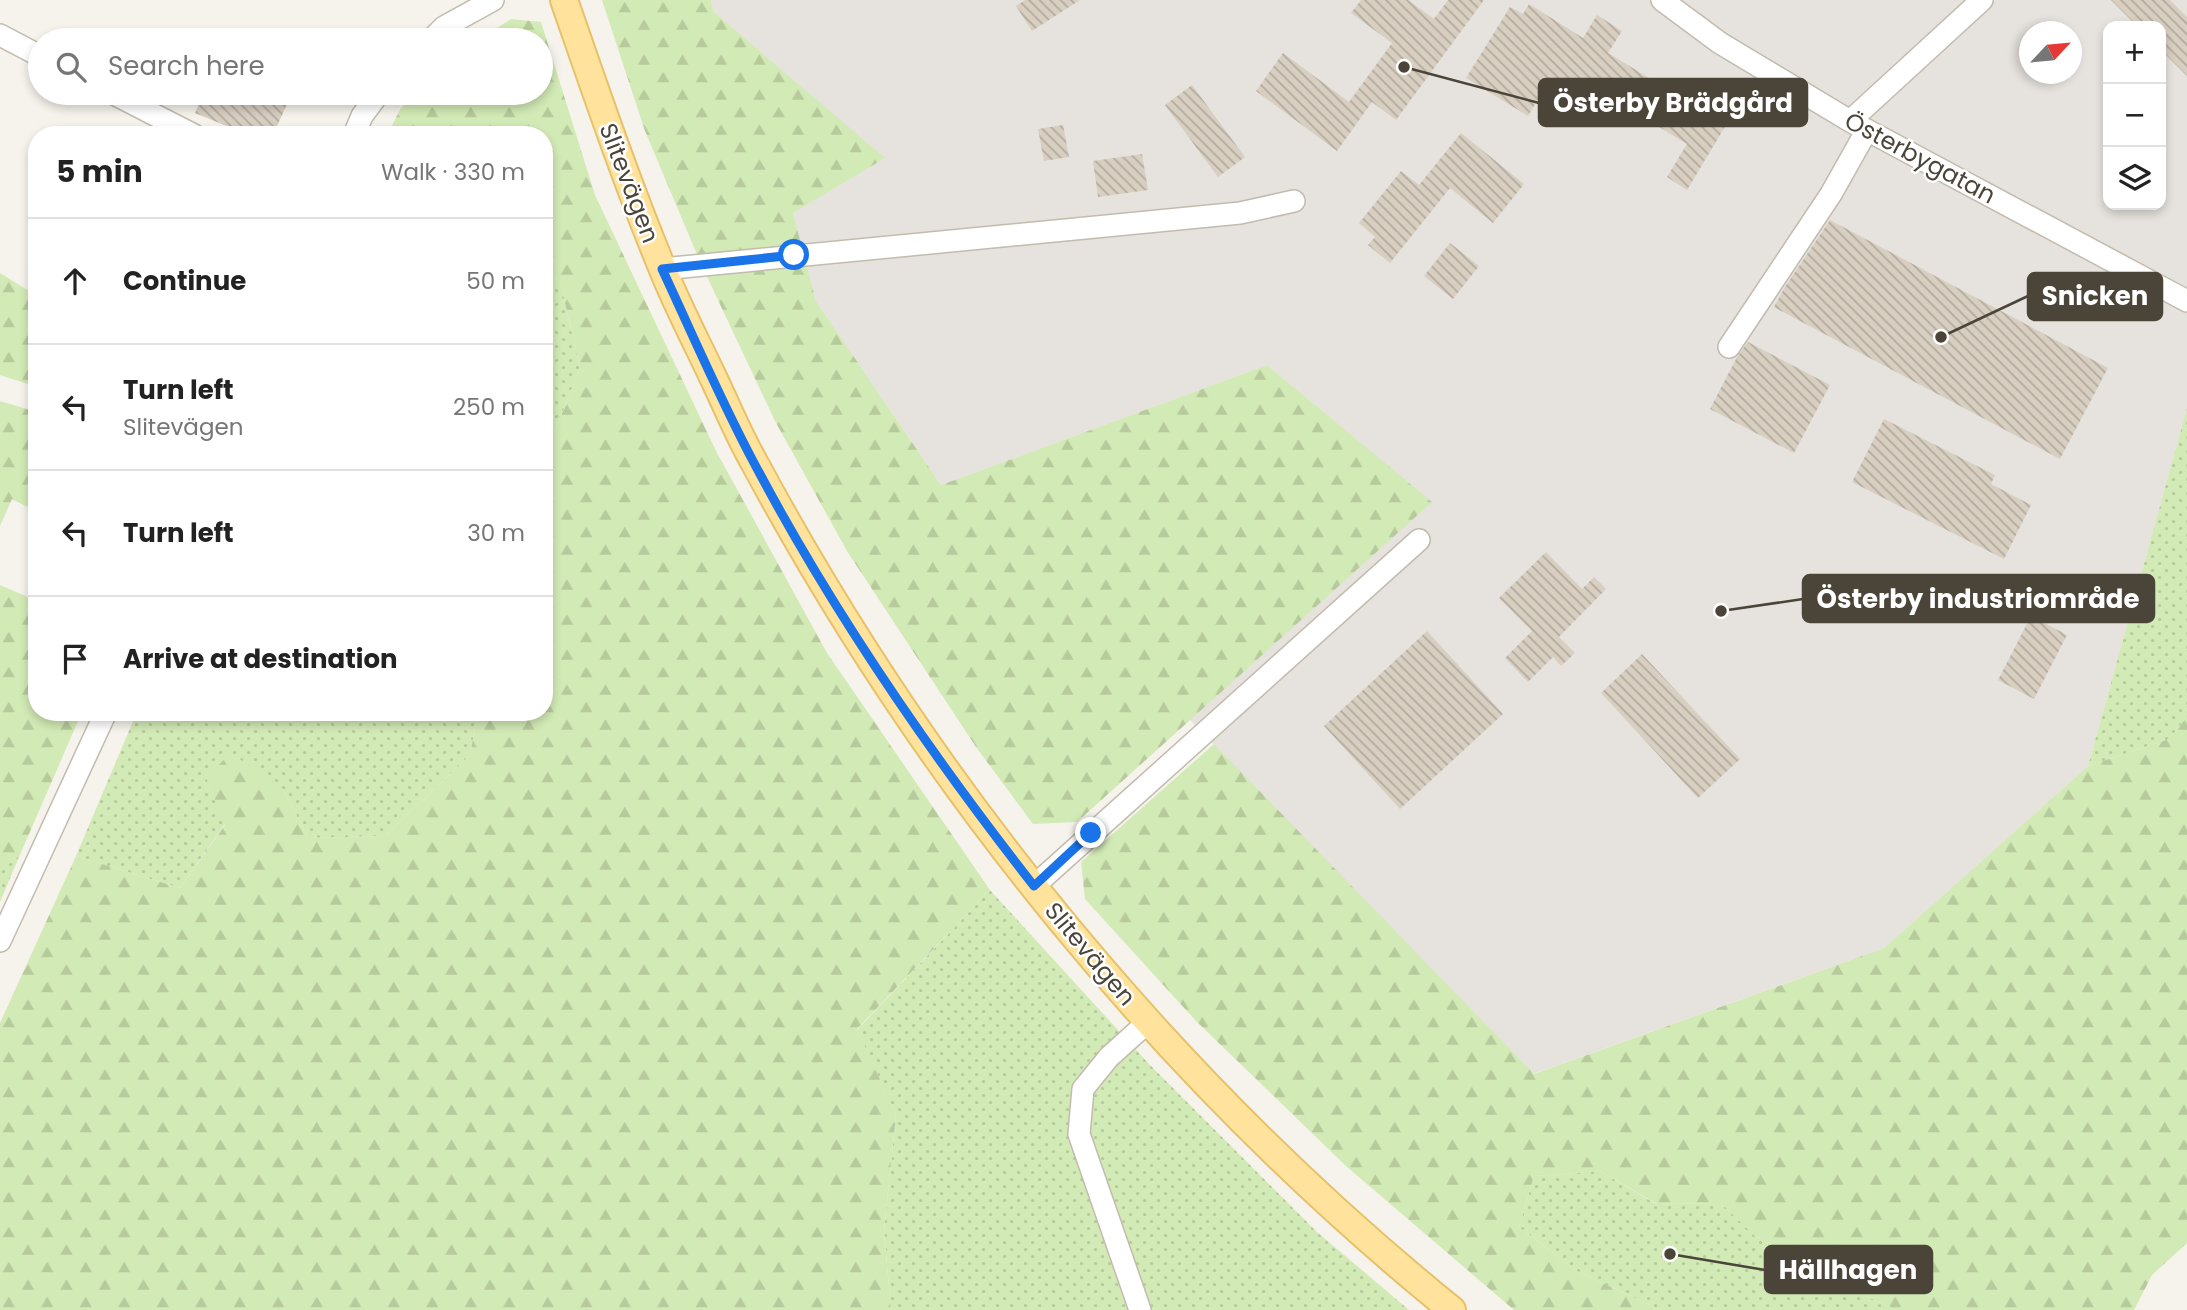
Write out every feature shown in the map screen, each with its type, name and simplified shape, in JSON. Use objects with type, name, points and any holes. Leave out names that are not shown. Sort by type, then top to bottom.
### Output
[{"type":"main road","name":"Slitevägen","points":[[564,0],[615,149],[662,269],[752,460],[812,565],[882,677],[982,820],[1148,1022],[1199,1078],[1303,1179],[1452,1310]]},
{"type":"street","points":[[443,28],[493,0]]},
{"type":"street","name":"Österbygatan","points":[[1662,0],[1720,43],[1859,126],[2187,301]]},
{"type":"street","points":[[1729,347],[1830,194],[1859,126],[1982,0]]},
{"type":"street","points":[[0,36],[28,50]]},
{"type":"street","points":[[135,105],[176,126]]},
{"type":"street","points":[[358,126],[370,105]]},
{"type":"street","points":[[662,269],[1240,213],[1294,201]]},
{"type":"street","points":[[1034,886],[1419,540]]},
{"type":"street","points":[[0,940],[102,721]]},
{"type":"street","points":[[1140,1310],[1079,1134],[1083,1089],[1108,1057],[1148,1022]]},
{"type":"shaded area","points":[[711,0],[2187,0],[2187,408],[2088,766],[1884,948],[1533,1074],[1189,719],[1431,502],[1267,365],[941,485],[816,301],[793,213],[884,158],[713,11]]},
{"type":"green space","points":[[602,0],[711,0],[713,11],[885,158],[793,213],[816,301],[941,485],[1267,365],[1432,502],[1077,822],[1033,824],[976,747],[847,551],[775,421],[701,264],[645,131]]},
{"type":"green space","points":[[511,19],[541,22],[543,28],[497,28]]},
{"type":"green space","points":[[553,60],[595,195],[716,451],[827,653],[990,890],[857,1029],[896,1115],[884,1231],[891,1310],[0,1310],[0,1023],[76,856],[180,888],[225,825],[206,777],[231,753],[283,789],[308,838],[385,836],[470,755],[476,721],[553,721],[553,436],[580,368],[560,281],[553,278],[553,126],[392,126],[404,105],[553,105]]},
{"type":"green space","points":[[0,273],[28,290],[28,384],[0,375]]},
{"type":"green space","points":[[553,278],[560,281],[580,368],[553,436]]},
{"type":"green space","points":[[0,401],[28,409],[28,507],[12,499],[0,526]]},
{"type":"green space","points":[[2187,408],[2187,717],[2169,739],[2088,766]]},
{"type":"green space","points":[[0,585],[28,597],[28,721],[78,721],[19,857],[0,862]]},
{"type":"green space","points":[[2187,717],[2187,1243],[2152,1275],[2134,1310],[1896,1310],[1845,1286],[1756,1237],[1721,1203],[1657,1204],[1600,1171],[1534,1176],[1519,1227],[1575,1270],[1652,1306],[1654,1310],[1514,1310],[1347,1167],[1196,1021],[1085,899],[1081,862],[1214,744],[1534,1074],[1884,948],[2088,766],[2169,739]]},
{"type":"green space","points":[[133,721],[476,721],[470,755],[385,836],[308,838],[283,789],[206,777],[225,824],[180,888],[76,856]]},
{"type":"green space","points":[[19,857],[0,902],[0,862]]},
{"type":"green space","points":[[990,890],[1149,1064],[1317,1232],[1409,1310],[891,1310],[884,1231],[896,1115],[857,1030]]},
{"type":"green space","points":[[1600,1171],[1656,1204],[1721,1203],[1756,1237],[1845,1286],[1896,1310],[1654,1310],[1652,1306],[1575,1270],[1519,1227],[1534,1176]]},
{"type":"building","points":[[1025,0],[1080,0],[1032,31],[1016,6]]},
{"type":"building","points":[[1361,0],[1408,0],[1434,19],[1448,0],[1484,0],[1396,120],[1372,102],[1337,151],[1256,91],[1283,53],[1349,102],[1392,43],[1351,13]]},
{"type":"building","points":[[2111,0],[2170,0],[2187,17],[2187,76],[2166,55],[2166,21],[2132,21]]},
{"type":"building","points":[[1529,4],[1583,38],[1597,15],[1622,31],[1608,53],[1726,125],[1687,190],[1667,177],[1687,144],[1610,97],[1606,104],[1583,90],[1570,111],[1541,94],[1528,116],[1466,78],[1510,7],[1523,14]]},
{"type":"building","points":[[1192,85],[1245,157],[1218,177],[1165,105]]},
{"type":"building","points":[[199,105],[287,105],[277,126],[226,126],[195,113]]},
{"type":"building","points":[[1063,125],[1069,157],[1044,161],[1038,129]]},
{"type":"building","points":[[1461,133],[1524,184],[1493,223],[1450,188],[1390,263],[1368,245],[1375,237],[1359,223],[1401,171],[1419,185]]},
{"type":"building","points":[[1142,154],[1148,190],[1098,197],[1093,161]]},
{"type":"building","points":[[1830,220],[2108,368],[2060,459],[1774,307]]},
{"type":"building","points":[[1450,243],[1479,266],[1453,299],[1424,276]]},
{"type":"building","points":[[1748,342],[1830,385],[1794,453],[1710,409],[1737,357]]},
{"type":"building","points":[[1884,419],[1995,475],[1991,484],[2031,505],[2004,559],[1852,482]]},
{"type":"building","points":[[1546,552],[1582,589],[1594,577],[1606,589],[1559,637],[1575,653],[1561,666],[1553,657],[1528,682],[1505,658],[1532,631],[1499,598]]},
{"type":"building","points":[[2031,616],[2067,635],[2034,699],[1998,680]]},
{"type":"building","points":[[1427,631],[1503,714],[1400,809],[1324,726]]},
{"type":"building","points":[[1642,654],[1740,759],[1698,798],[1601,693]]},
{"type":"place","name":"Österby Brädgård","points":[[1404,67]]},
{"type":"place","name":"Snicken","points":[[1941,337]]},
{"type":"place","name":"Österby industriområde","points":[[1721,611]]},
{"type":"place","name":"Hällhagen","points":[[1670,1254]]},
{"type":"route","points":[[794,255],[662,269],[752,460],[812,565],[882,677],[982,820],[1034,886],[1091,833]]}]
